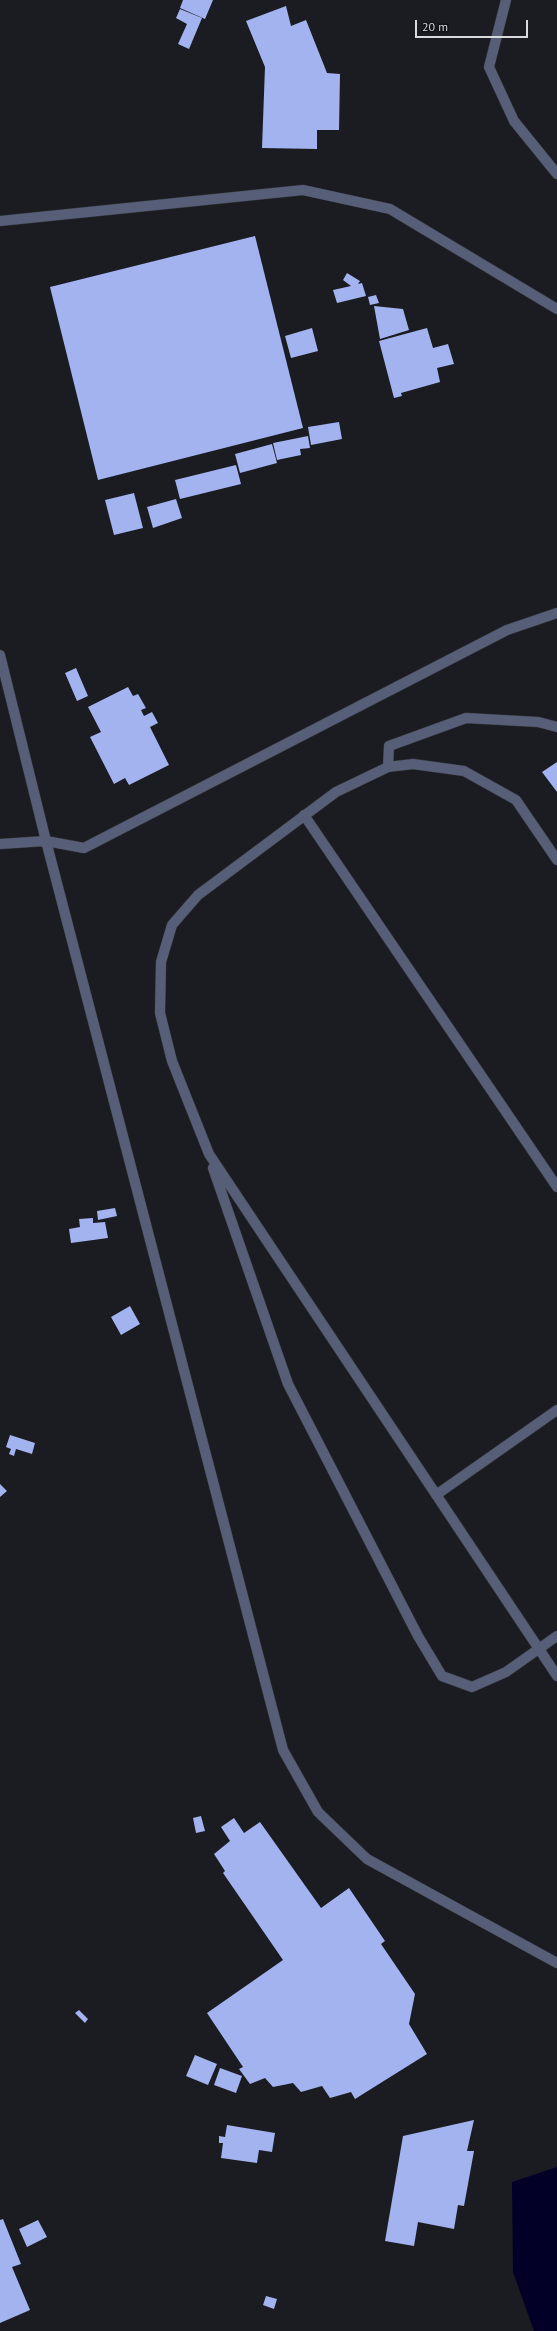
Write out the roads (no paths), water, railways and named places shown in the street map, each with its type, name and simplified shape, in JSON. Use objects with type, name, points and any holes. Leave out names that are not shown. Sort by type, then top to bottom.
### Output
[{"type":"street","points":[[506,0],[490,67],[514,121],[557,174]]},
{"type":"street","points":[[0,221],[303,190],[390,209],[557,308]]},
{"type":"street","points":[[0,844],[46,841],[84,848],[507,630],[557,613]]},
{"type":"street","points":[[0,655],[46,841],[283,1750],[318,1812],[367,1859],[557,1963]]},
{"type":"street","points":[[388,768],[389,746],[466,718],[538,722],[557,727]]},
{"type":"street","points":[[557,860],[516,800],[464,771],[413,764],[388,768],[336,792],[198,895],[172,925],[161,962],[160,1013],[172,1061],[209,1154],[288,1384],[418,1636],[442,1676],[472,1687],[506,1672],[557,1636]]},
{"type":"street","points":[[304,815],[557,1187]]},
{"type":"street","points":[[209,1154],[557,1676]]},
{"type":"street","points":[[436,1495],[557,1410]]},
{"type":"water","points":[[557,2167],[557,2331],[534,2331],[513,2272],[512,2182]]}]
